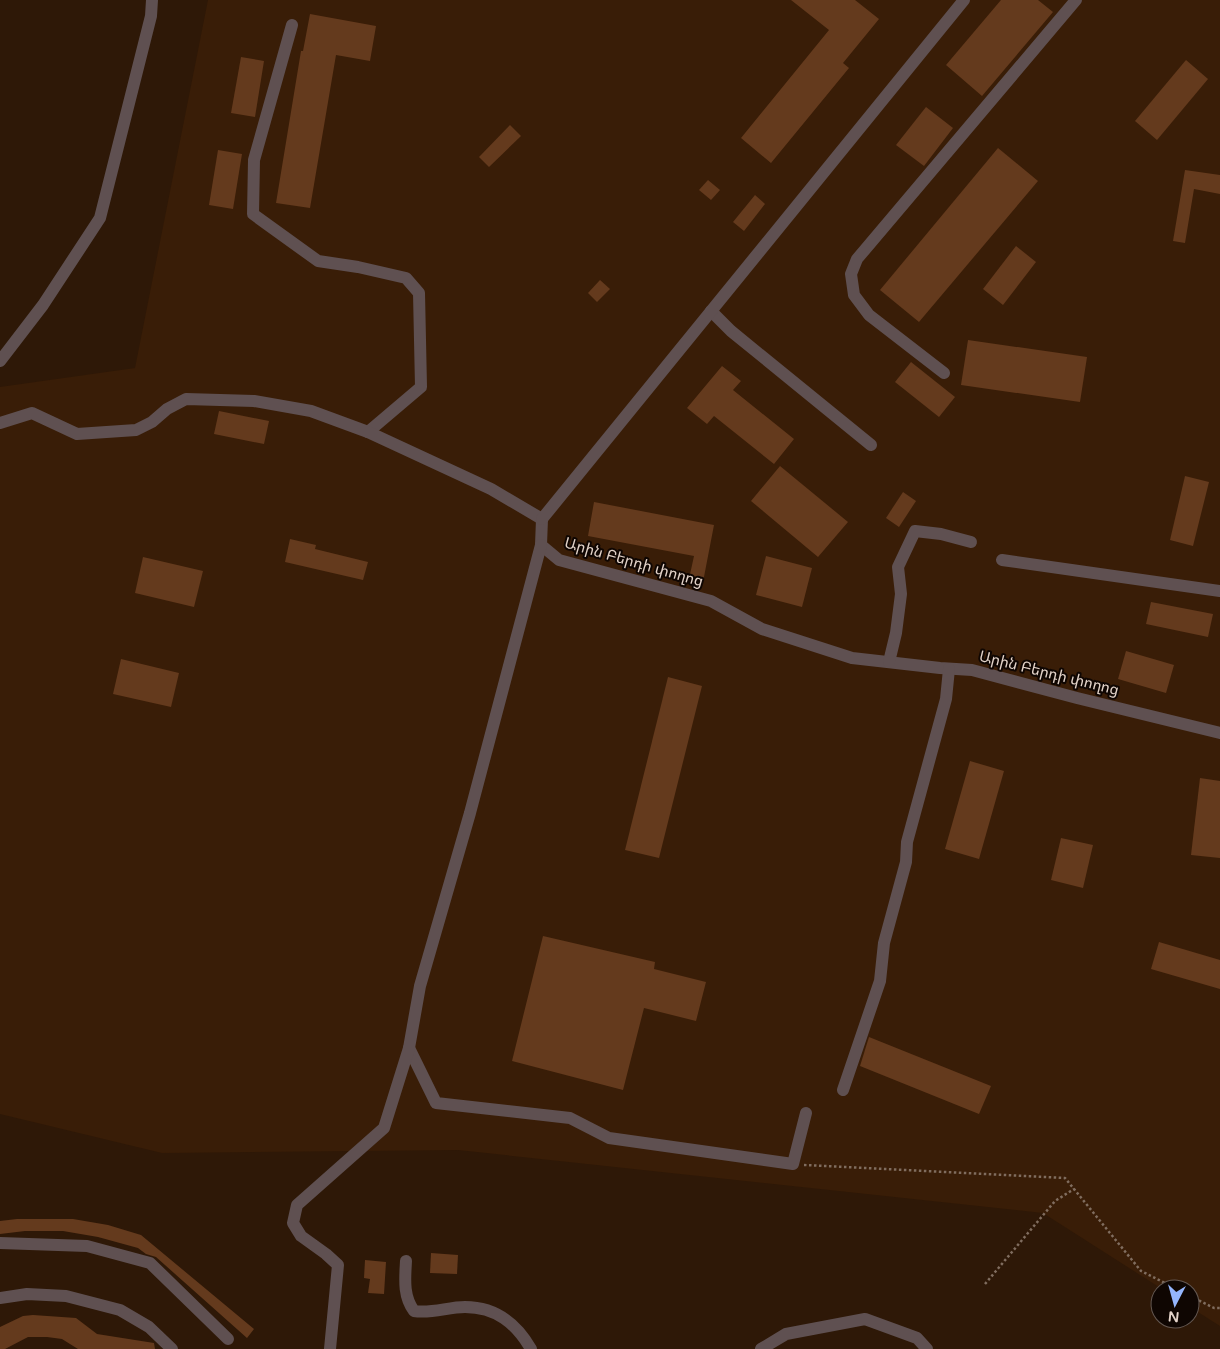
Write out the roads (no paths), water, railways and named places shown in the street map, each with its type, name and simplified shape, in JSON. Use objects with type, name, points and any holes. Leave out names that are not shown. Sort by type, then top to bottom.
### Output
[{"type":"street","points":[[0,361],[43,305],[100,218],[151,16],[152,0]]},
{"type":"street","points":[[330,1349],[338,1265],[301,1236],[294,1223],[297,1205],[384,1128],[409,1048],[420,986],[470,813],[540,545],[542,519],[964,0]]},
{"type":"street","points":[[944,372],[869,314],[854,295],[851,274],[857,259],[1076,0]]},
{"type":"street","points":[[292,25],[254,160],[253,214],[318,261],[358,266],[406,278],[419,293],[422,387],[368,432]]},
{"type":"street","points":[[711,311],[731,332],[871,445]]},
{"type":"street","points":[[0,423],[32,413],[77,434],[136,430],[152,422],[166,409],[186,399],[254,401],[311,411],[368,432],[491,490],[542,519]]},
{"type":"street","points":[[889,662],[896,633],[901,594],[898,567],[915,530],[941,534],[971,542]]},
{"type":"street","name":"Արին Բերդի փողոց","points":[[540,545],[558,560],[711,601],[762,629],[852,658],[972,670],[1220,733]]},
{"type":"street","points":[[1002,560],[1220,591]]},
{"type":"street","points":[[842,1090],[880,981],[884,942],[906,862],[907,842],[946,699],[949,669]]},
{"type":"street","points":[[409,1048],[436,1103],[570,1118],[609,1138],[793,1164],[806,1113]]},
{"type":"street","points":[[0,1243],[87,1246],[150,1263],[228,1339]]},
{"type":"street","points":[[406,1261],[405,1289],[414,1311],[423,1313],[465,1307],[492,1311],[515,1325],[530,1349]]},
{"type":"street","points":[[0,1298],[28,1294],[66,1296],[120,1310],[149,1327],[172,1349]]},
{"type":"street","points":[[760,1349],[786,1334],[865,1319],[917,1338],[927,1349]]}]
